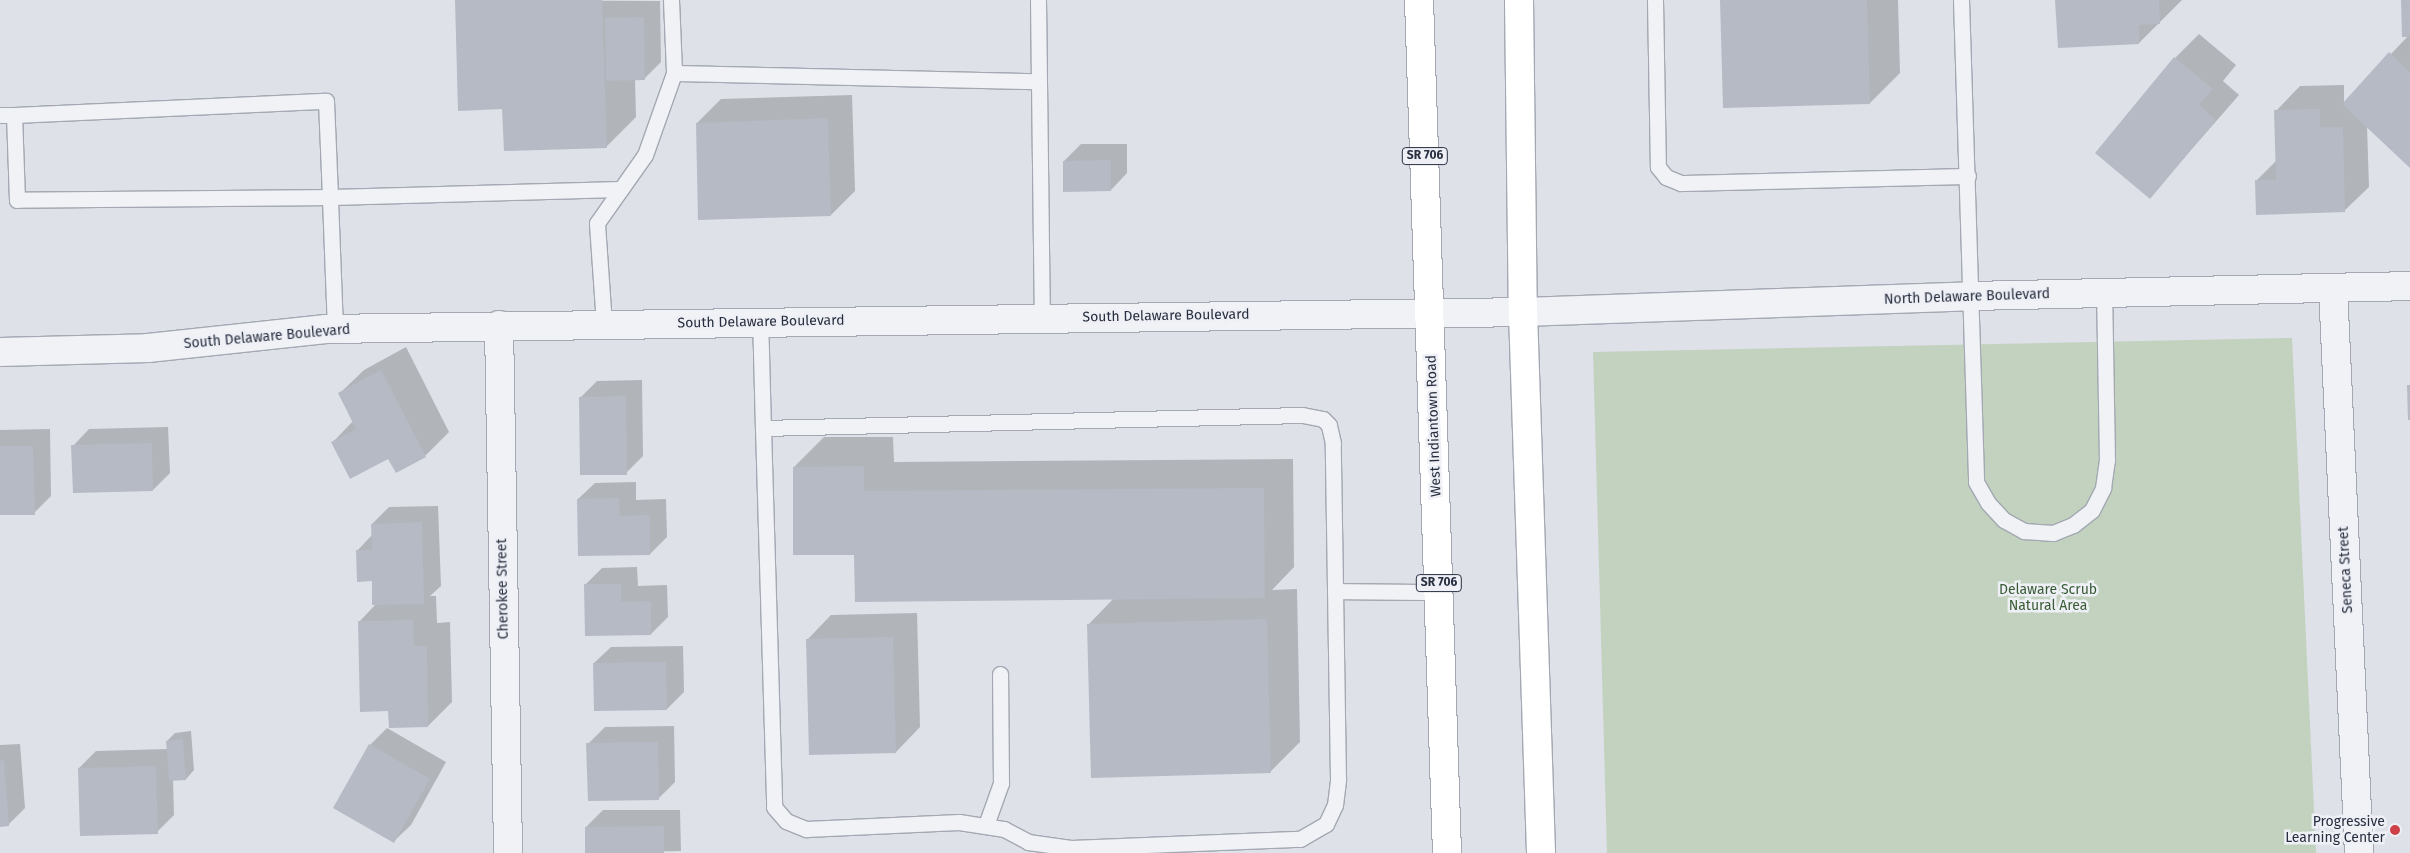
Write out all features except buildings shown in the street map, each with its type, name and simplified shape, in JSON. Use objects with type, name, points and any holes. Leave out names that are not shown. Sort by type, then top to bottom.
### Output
[{"type":"main road","name":"West Indiantown Road","points":[[1419,0],[1431,313],[1447,853]]},
{"type":"main road","points":[[1519,0],[1523,312],[1541,853]]},
{"type":"street","name":"North Delaware Boulevard","points":[[1523,312],[1972,296],[2410,286]]},
{"type":"street","name":"Seneca Street","points":[[2333,288],[2359,853]]},
{"type":"street","name":"South Delaware Boulevard","points":[[0,352],[148,348],[335,329],[499,325],[1523,312]]},
{"type":"street","name":"Cherokee Street","points":[[499,325],[508,853]]},
{"type":"lane","points":[[604,324],[597,223],[645,155],[674,73],[671,0]]},
{"type":"lane","points":[[1038,0],[1042,318]]},
{"type":"lane","points":[[1655,0],[1658,167],[1666,176],[1681,183],[1968,176]]},
{"type":"lane","points":[[1961,0],[1972,296],[1976,482],[1988,503],[2004,520],[2024,531],[2053,533],[2073,525],[2092,510],[2102,488],[2107,460],[2104,293]]},
{"type":"lane","points":[[674,73],[1039,81]]},
{"type":"lane","points":[[335,329],[330,196],[326,101],[7,115],[17,200],[330,196],[621,189]]},
{"type":"lane","points":[[760,322],[763,428],[774,807],[786,821],[806,829],[959,822],[1004,828],[1028,842],[1071,848],[1300,839],[1313,834],[1326,824],[1336,805],[1335,590],[1333,443],[1329,426],[1323,419],[1302,415],[763,428]]},
{"type":"lane","points":[[1335,590],[1439,592]]},
{"type":"lane","points":[[986,825],[1002,783],[1000,674]]},
{"type":"green space","name":"Delaware Scrub Natural Area","points":[[2292,338],[2316,853],[1607,853],[1593,352]]},
{"type":"place","name":"Progressive Learning Center","points":[[2395,830]]}]
